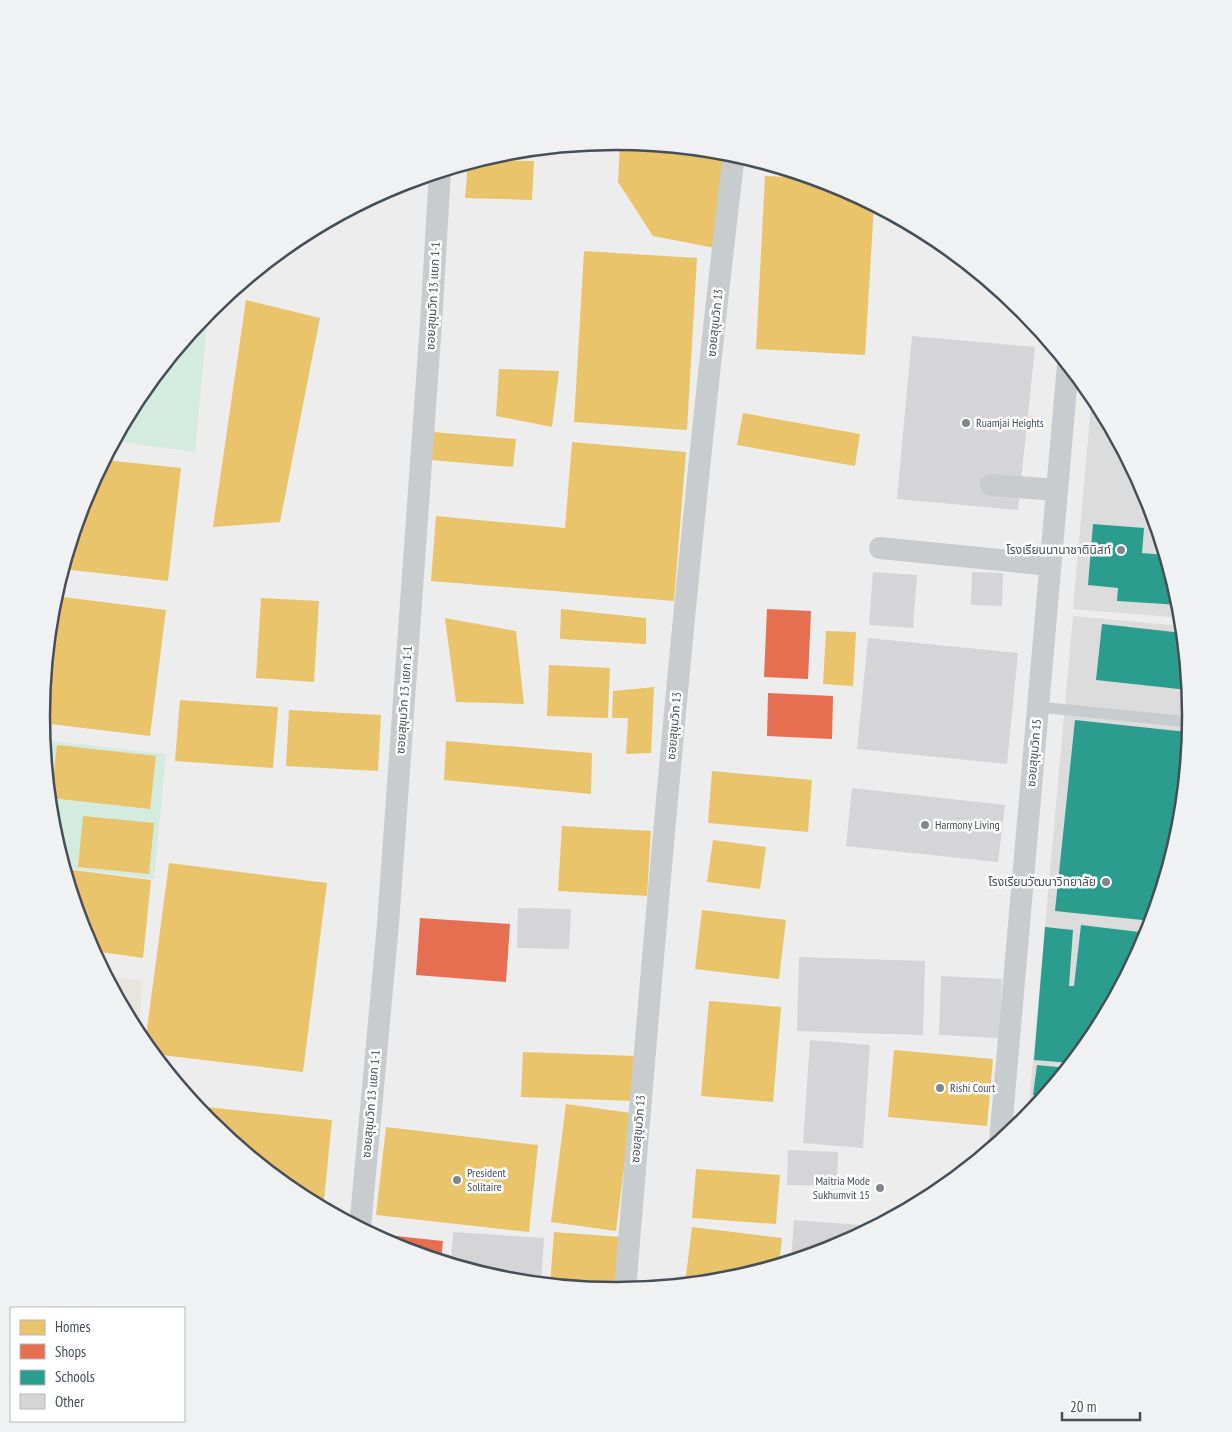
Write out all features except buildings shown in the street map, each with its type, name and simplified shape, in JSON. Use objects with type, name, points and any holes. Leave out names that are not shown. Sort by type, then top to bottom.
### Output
[{"type":"street","name":"ซอยสุขุมวิท 13","points":[[626,1282],[653,950],[695,503],[724,211],[733,163]]},
{"type":"street","name":"ซอยสุขุมวิท 13 แยก 1-1","points":[[361,1221],[390,904],[431,333],[440,178]]},
{"type":"street","name":"ซอยสุขุมวิท 15","points":[[1001,1131],[1067,374]]},
{"type":"street","points":[[990,485],[1057,490]]},
{"type":"street","points":[[880,548],[1050,565]]},
{"type":"lane","points":[[1038,707],[1182,721]]},
{"type":"shaded area","name":"โรงเรียนนานาชาตินิสท์","points":[[1091,408],[1124,466],[1139,499],[1163,570],[1173,617],[1073,609]]},
{"type":"shaded area","name":"โรงเรียนวัฒนาวิทยาลัย","points":[[1073,616],[1174,625],[1181,679],[1181,753],[1177,790],[1163,862],[1139,933],[1106,999],[1065,1061],[1029,1102]]},
{"type":"shaded area","points":[[114,978],[143,980],[139,1021]]},
{"type":"green space","points":[[207,326],[195,452],[121,442],[145,402],[167,371]]},
{"type":"green space","points":[[51,741],[166,754],[154,879],[71,869],[55,790]]},
{"type":"place","name":"Ruamjai Heights","points":[[966,423]]},
{"type":"place","name":"โรงเรียนนานาชาตินิสท์","points":[[1121,550]]},
{"type":"place","name":"Harmony Living","points":[[925,825]]},
{"type":"place","name":"โรงเรียนวัฒนาวิทยาลัย","points":[[1106,882]]},
{"type":"place","name":"Rishi Court","points":[[940,1088]]},
{"type":"place","name":"President Solitaire","points":[[457,1180]]},
{"type":"place","name":"Maitria Mode Sukhumvit 15","points":[[880,1188]]}]
